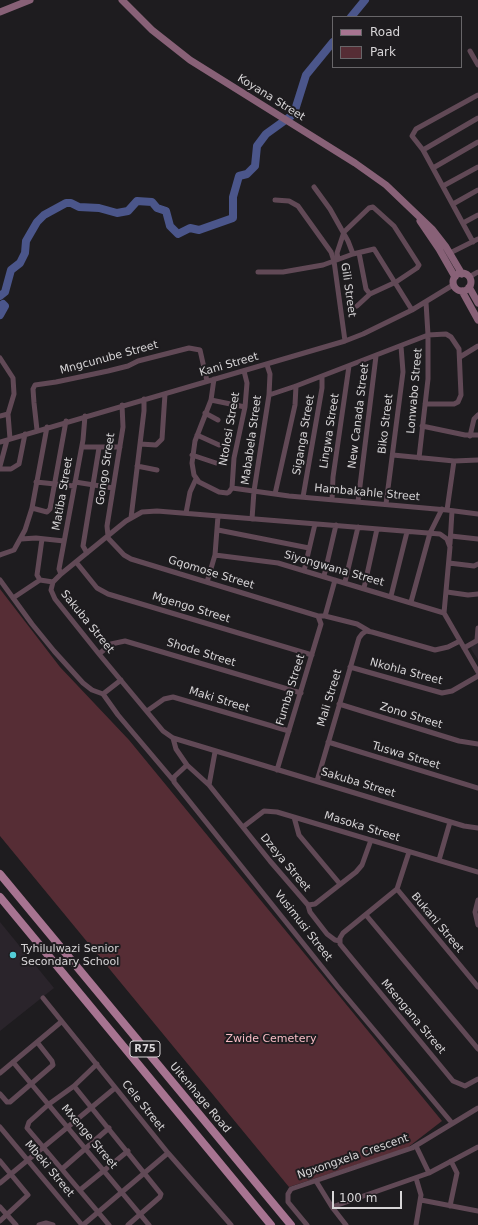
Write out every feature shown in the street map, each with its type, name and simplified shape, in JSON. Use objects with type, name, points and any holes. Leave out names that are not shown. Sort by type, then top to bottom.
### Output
[{"type":"main road","points":[[0,12],[28,0]]},
{"type":"main road","name":"Koyana Street","points":[[122,0],[173,48],[366,170],[395,193],[432,229],[465,275]]},
{"type":"main road","name":"Koyana Street","points":[[412,210],[439,249],[455,277]]},
{"type":"main road","points":[[478,303],[469,287],[470,281],[465,275],[455,277],[453,285],[457,290],[462,291],[478,320]]},
{"type":"main road","points":[[462,291],[469,287]]},
{"type":"main road","name":"Uitenhage Road","points":[[0,874],[291,1225]]},
{"type":"main road","name":"R75","points":[[0,897],[271,1225]]},
{"type":"street","points":[[470,51],[478,65]]},
{"type":"street","points":[[450,253],[476,240],[463,223],[423,150],[412,136],[413,132],[478,95]]},
{"type":"street","points":[[423,150],[478,118]]},
{"type":"street","points":[[433,168],[478,142]]},
{"type":"street","points":[[443,186],[478,166]]},
{"type":"street","points":[[314,187],[344,232],[353,254]]},
{"type":"street","points":[[452,204],[478,190]]},
{"type":"street","name":"Gili Street","points":[[275,200],[289,201],[298,206],[336,260],[345,341]]},
{"type":"street","points":[[336,260],[344,232],[369,208],[377,208],[394,226],[418,263],[417,268],[396,282],[370,294],[357,306]]},
{"type":"street","points":[[463,223],[478,215]]},
{"type":"street","points":[[258,272],[283,272],[323,265],[372,249],[376,250],[412,310]]},
{"type":"street","points":[[359,253],[366,289],[370,294]]},
{"type":"street","points":[[465,275],[478,272]]},
{"type":"street","name":"Kani Street","points":[[0,442],[66,421],[267,365],[345,341],[364,334],[412,310],[453,285]]},
{"type":"street","name":"Lonwabo Street","points":[[419,458],[428,379],[426,302]]},
{"type":"street","points":[[269,395],[376,356],[428,335],[446,334],[451,337],[459,349],[462,388],[461,395],[458,402],[450,404],[425,404]]},
{"type":"street","name":"Biko Street","points":[[386,504],[403,372],[401,346]]},
{"type":"street","points":[[460,356],[478,346]]},
{"type":"street","name":"Mngcunube Street","points":[[37,430],[33,389],[35,385],[108,371],[128,366],[138,361],[189,348],[200,350],[207,381]]},
{"type":"street","name":"New Canada Street","points":[[358,502],[376,356]]},
{"type":"street","points":[[0,358],[13,378],[14,394],[8,414],[9,439],[0,468],[11,469],[19,464],[25,434]]},
{"type":"street","name":"Mababela Street","points":[[252,519],[254,491],[269,395],[270,374],[267,365]]},
{"type":"street","name":"Lingwa Street","points":[[332,500],[333,477],[349,366]]},
{"type":"street","name":"Ntolosi Street","points":[[232,489],[234,458],[245,407],[247,383],[244,371]]},
{"type":"street","name":"Siganga Street","points":[[303,497],[322,388],[322,376]]},
{"type":"street","points":[[214,379],[211,400],[197,434],[192,455],[193,470],[196,479],[219,492],[227,493],[232,489]]},
{"type":"street","points":[[275,494],[295,406],[296,386]]},
{"type":"street","points":[[140,444],[156,445],[162,439],[165,394]]},
{"type":"street","points":[[131,518],[144,411],[144,399]]},
{"type":"street","points":[[211,400],[245,407]]},
{"type":"street","name":"Gongo Street","points":[[108,537],[107,526],[123,427],[122,405]]},
{"type":"street","points":[[206,413],[218,420]]},
{"type":"street","points":[[0,416],[8,414]]},
{"type":"street","points":[[470,436],[474,419],[478,415]]},
{"type":"street","name":"Matiba Street","points":[[61,574],[59,569],[82,447],[85,416]]},
{"type":"street","points":[[32,508],[47,512],[49,510],[56,484],[66,421]]},
{"type":"street","points":[[422,426],[470,436],[478,435]]},
{"type":"street","points":[[0,555],[11,552],[21,539],[32,508],[47,427]]},
{"type":"street","points":[[197,434],[219,445]]},
{"type":"street","points":[[82,447],[120,447]]},
{"type":"street","points":[[87,553],[83,546],[99,448]]},
{"type":"street","points":[[192,455],[216,463]]},
{"type":"street","points":[[393,456],[454,461],[478,460]]},
{"type":"street","points":[[454,461],[447,510],[451,536],[444,613],[478,672]]},
{"type":"street","points":[[137,466],[157,470]]},
{"type":"street","points":[[186,513],[190,492],[196,479]]},
{"type":"street","points":[[36,482],[56,484],[94,484],[113,488]]},
{"type":"street","name":"Hambakahle Street","points":[[232,489],[478,514]]},
{"type":"street","name":"Sakuba Street","points":[[432,533],[150,510],[142,512],[131,518],[61,574],[52,582],[52,594],[99,654],[148,711],[163,731],[173,738],[215,752],[450,822],[478,828]]},
{"type":"street","points":[[411,602],[432,533],[447,510]]},
{"type":"street","points":[[207,582],[215,555],[218,516]]},
{"type":"street","points":[[304,570],[315,524]]},
{"type":"street","points":[[324,576],[336,525]]},
{"type":"street","points":[[344,582],[358,527]]},
{"type":"street","points":[[364,588],[377,529]]},
{"type":"street","points":[[218,530],[309,548]]},
{"type":"street","points":[[390,596],[406,532]]},
{"type":"street","points":[[432,533],[445,537],[450,546]]},
{"type":"street","points":[[451,536],[478,539]]},
{"type":"street","name":"Gqomose Street","points":[[108,537],[124,555],[131,559],[318,616],[325,616],[357,624],[371,632]]},
{"type":"street","points":[[21,539],[64,541]]},
{"type":"street","points":[[40,580],[37,572],[42,539]]},
{"type":"street","name":"Siyongwana Street","points":[[215,555],[278,563],[444,613]]},
{"type":"street","name":"Mgengo Street","points":[[76,562],[97,588],[108,594],[312,655]]},
{"type":"street","points":[[449,563],[474,566],[478,564]]},
{"type":"street","points":[[0,580],[32,624],[83,683],[92,690],[103,694],[121,680]]},
{"type":"street","points":[[13,598],[40,580],[52,582]]},
{"type":"street","points":[[325,616],[335,580]]},
{"type":"street","points":[[446,592],[468,595],[478,594]]},
{"type":"street","name":"Fumba Street","points":[[277,770],[321,624],[318,616]]},
{"type":"street","points":[[464,648],[478,640],[478,628]]},
{"type":"street","name":"Mali Street","points":[[316,781],[359,638],[363,632],[371,632]]},
{"type":"street","points":[[371,632],[435,650],[448,648],[460,641]]},
{"type":"street","name":"Shode Street","points":[[99,654],[115,642],[125,641],[301,693]]},
{"type":"street","name":"Nkohla Street","points":[[350,667],[442,693],[452,691],[478,676]]},
{"type":"street","name":"Vusimusi Street","points":[[103,694],[118,715],[173,780],[343,992],[452,1123]]},
{"type":"street","name":"Maki Street","points":[[148,711],[164,699],[173,697],[289,731]]},
{"type":"street","name":"Zono Street","points":[[339,704],[459,741],[478,744]]},
{"type":"street","points":[[173,738],[176,749],[187,765],[173,780]]},
{"type":"street","name":"Tuswa Street","points":[[328,742],[478,788]]},
{"type":"street","points":[[209,785],[215,752]]},
{"type":"street","name":"Dzeya Street","points":[[187,765],[209,785],[308,905],[316,904],[356,872],[362,865],[371,840]]},
{"type":"street","name":"Masoka Street","points":[[243,827],[264,811],[277,812],[478,872]]},
{"type":"street","points":[[294,817],[300,835],[340,884]]},
{"type":"street","points":[[439,860],[450,822]]},
{"type":"street","points":[[308,905],[310,912],[327,934],[331,938],[340,942],[343,933],[397,889],[409,852]]},
{"type":"street","name":"Bukani Street","points":[[397,889],[478,988]]},
{"type":"street","points":[[478,900],[475,912],[478,925]]},
{"type":"street","points":[[366,915],[478,1050]]},
{"type":"street","name":"Msengana Street","points":[[340,942],[453,1081],[464,1086],[478,1079]]},
{"type":"street","name":"Cele Street","points":[[43,998],[168,1153],[231,1225]]},
{"type":"street","points":[[0,1073],[61,1022]]},
{"type":"street","points":[[0,1094],[7,1102],[10,1102],[32,1085],[54,1064],[37,1042]]},
{"type":"street","name":"Mxenge Street","points":[[12,1062],[149,1225]]},
{"type":"street","points":[[97,1064],[74,1086],[48,1104],[27,1126],[28,1130],[109,1225]]},
{"type":"street","points":[[74,1086],[162,1194],[128,1225]]},
{"type":"street","points":[[0,1183],[115,1088]]},
{"type":"street","name":"Ngxongxela Crescent","points":[[307,1225],[288,1202],[288,1194],[294,1188],[416,1146],[478,1108]]},
{"type":"street","name":"Mbeki Street","points":[[0,1127],[83,1225]]},
{"type":"street","points":[[62,1169],[109,1128]]},
{"type":"street","points":[[416,1146],[430,1173]]},
{"type":"street","points":[[332,1208],[430,1173],[478,1146]]},
{"type":"street","points":[[80,1190],[128,1151]]},
{"type":"street","points":[[83,1225],[168,1153]]},
{"type":"street","points":[[0,1161],[12,1174],[28,1196],[0,1221]]},
{"type":"street","points":[[450,1206],[456,1173],[451,1161]]},
{"type":"street","points":[[416,1178],[420,1190],[421,1200],[416,1225]]},
{"type":"street","points":[[316,1181],[332,1208],[346,1225]]},
{"type":"street","points":[[421,1200],[478,1211]]},
{"type":"street","points":[[0,1207],[16,1225]]},
{"type":"street","points":[[39,1225],[46,1223],[53,1225]]},
{"type":"shaded area","points":[[478,641],[478,660],[471,649],[472,645]]},
{"type":"shaded area","name":"Tyhilulwazi Senior Secondary School","points":[[0,922],[54,988],[0,1031]]},
{"type":"green space","name":"Zwide Cemetery","points":[[0,589],[60,667],[129,740],[442,1121],[407,1148],[289,1187],[0,836]]},
{"type":"waterway","points":[[352,16],[365,0]]},
{"type":"waterway","points":[[0,296],[5,292],[11,270],[20,263],[25,253],[26,241],[37,222],[44,215],[66,203],[71,203],[79,207],[99,208],[117,213],[128,211],[137,201],[152,202],[157,208],[166,211],[170,226],[178,234],[190,228],[199,230],[233,218],[233,197],[239,176],[247,174],[255,166],[257,146],[266,134],[291,116],[295,110],[306,75],[332,43]]},
{"type":"waterway","points":[[0,306],[3,304],[5,306],[0,315]]},
{"type":"place","name":"Tyhilulwazi Senior Secondary School","points":[[13,955]]}]
